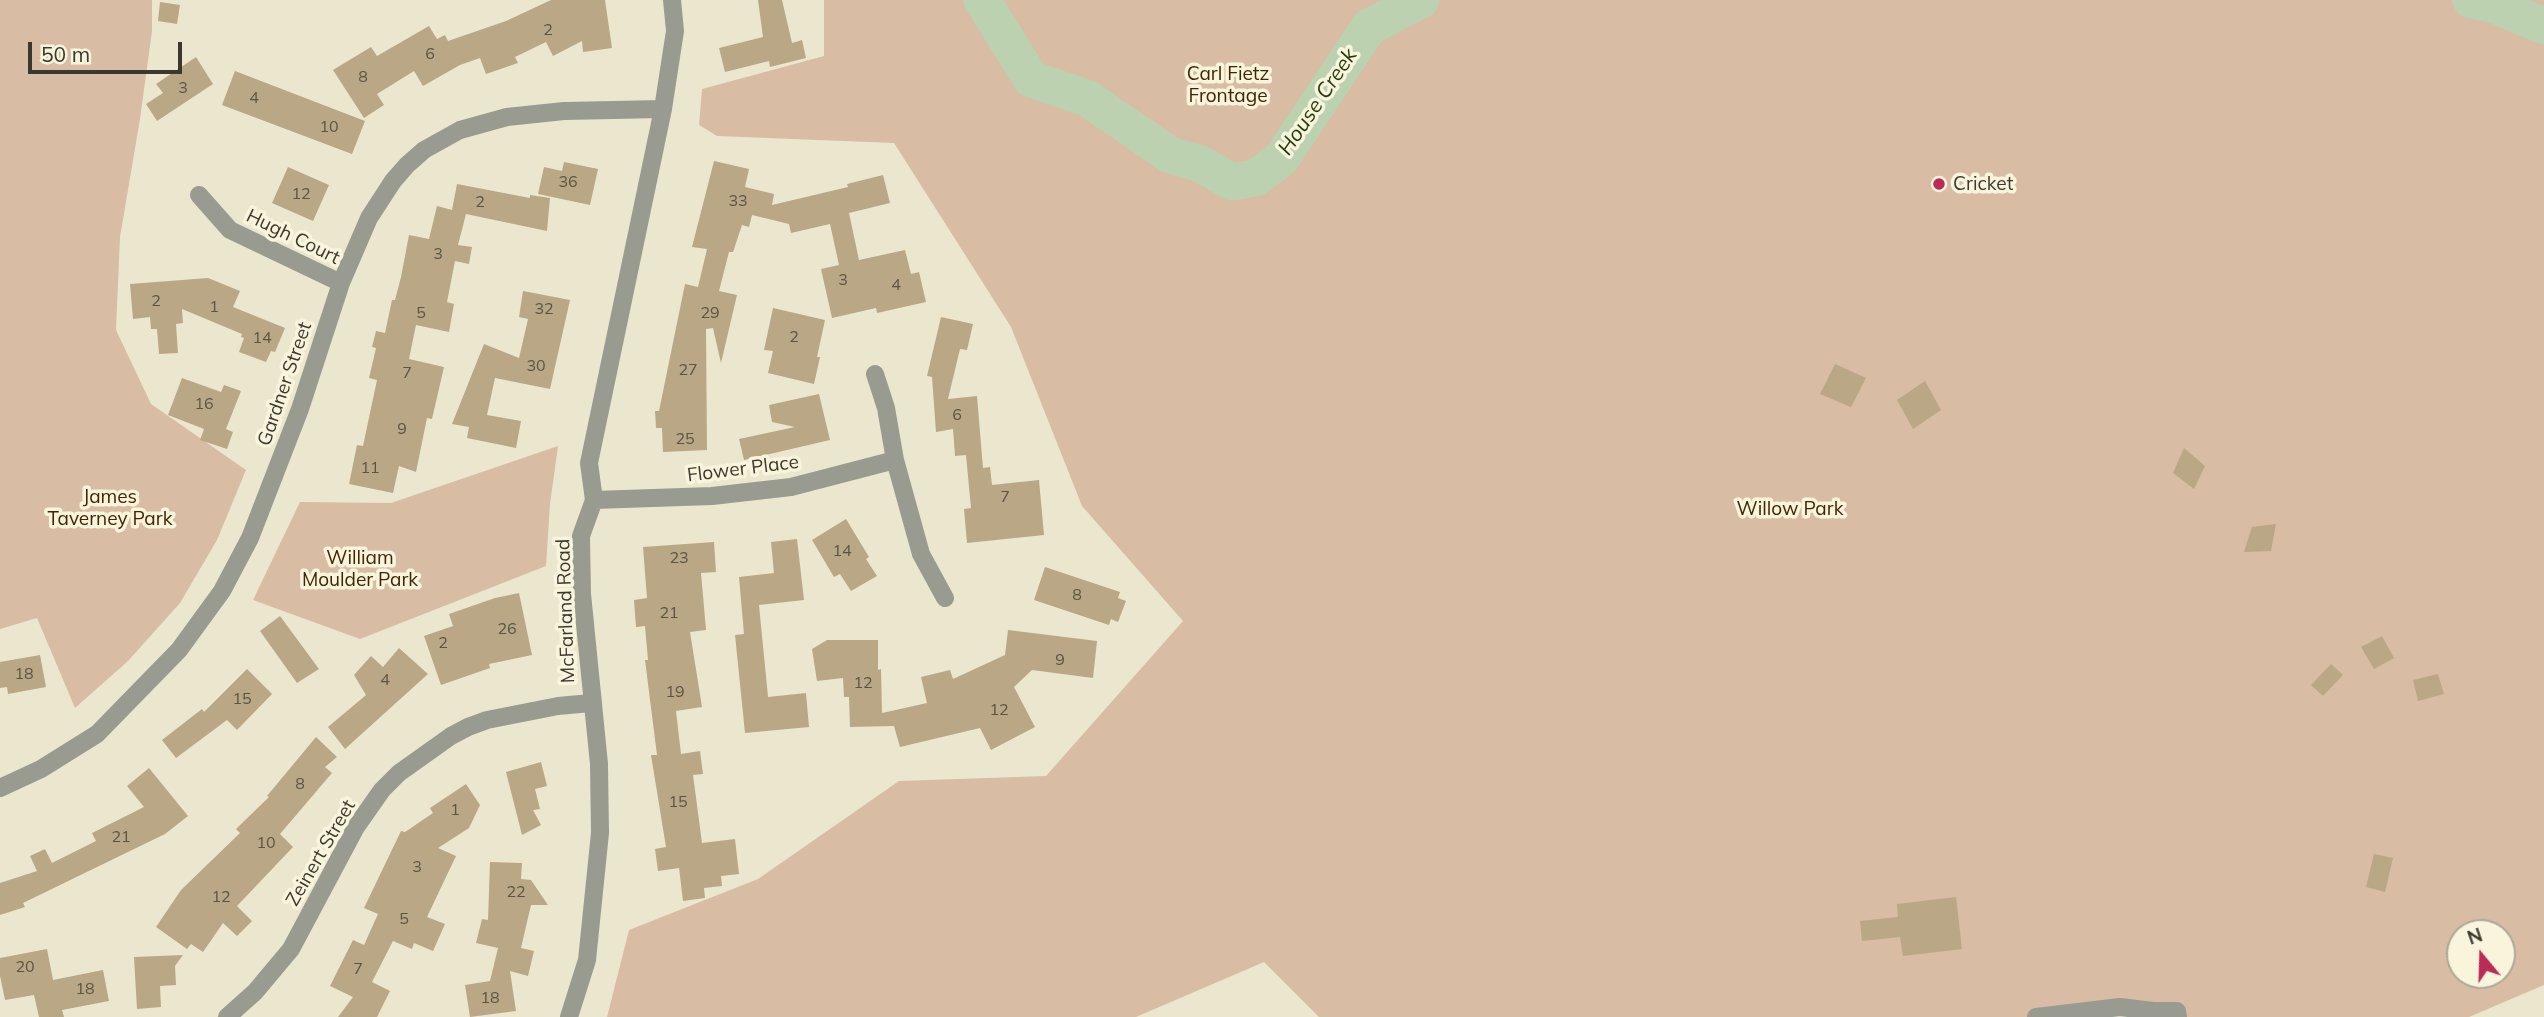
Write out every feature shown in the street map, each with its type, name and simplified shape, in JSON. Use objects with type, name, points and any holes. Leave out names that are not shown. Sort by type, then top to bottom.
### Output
[{"type":"street","name":"McFarland Road","points":[[569,1017],[587,960],[600,833],[599,764],[582,594],[581,536],[594,500],[589,463],[663,109],[675,31],[672,0]]},
{"type":"street","name":"Gardner Street","points":[[0,788],[41,769],[97,734],[179,650],[222,592],[250,538],[300,409],[341,283],[369,218],[393,181],[424,149],[460,130],[507,117],[564,111],[663,109]]},
{"type":"street","name":"Hugh Court","points":[[199,195],[230,230],[341,283]]},
{"type":"street","points":[[875,374],[886,408],[895,460],[921,554],[946,598]]},
{"type":"street","name":"Flower Place","points":[[594,500],[712,496],[791,486],[895,460]]},
{"type":"street","name":"Zeinert Street","points":[[227,1017],[255,992],[291,949],[356,827],[382,790],[399,773],[451,736],[487,720],[558,706],[591,703]]},
{"type":"street","points":[[2036,1017],[2120,1007],[2178,1014]]},
{"type":"green space","name":"James Taverney Park","points":[[0,0],[152,0],[152,31],[120,237],[116,330],[151,404],[246,470],[217,540],[180,603],[128,661],[75,708],[37,618],[0,629]]},
{"type":"green space","name":"Willow Park","points":[[824,0],[2544,0],[2544,985],[2469,1017],[2129,1017],[2124,1003],[2061,1017],[1319,1017],[1264,962],[1136,1017],[607,1017],[629,930],[758,879],[899,781],[1046,776],[1183,621],[1082,506],[1011,327],[894,143],[717,136],[699,125],[702,89],[824,56]]},
{"type":"green space","name":"William Moulder Park","points":[[558,446],[550,504],[546,566],[360,639],[253,600],[300,502],[391,503]]},
{"type":"building","points":[[551,0],[605,0],[612,48],[583,52],[582,41],[553,56],[546,42],[515,57],[518,63],[486,74],[480,58],[460,65],[423,86],[414,71],[377,94],[384,105],[364,118],[333,70],[371,47],[377,56],[429,26],[437,39],[445,35],[448,41],[506,21]]},
{"type":"building","points":[[758,0],[782,0],[792,43],[802,40],[806,58],[770,67],[769,61],[725,72],[719,48],[763,37]]},
{"type":"building","points":[[160,2],[180,5],[177,24],[158,21]]},
{"type":"building","points":[[196,57],[213,84],[157,121],[146,104],[163,93],[156,84]]},
{"type":"building","points":[[235,71],[365,121],[352,154],[222,105]]},
{"type":"building","points":[[714,161],[749,169],[745,187],[774,194],[772,205],[848,187],[847,184],[883,175],[890,203],[849,213],[859,260],[905,250],[911,274],[919,272],[926,302],[877,313],[876,308],[832,318],[821,269],[839,265],[830,224],[791,233],[789,224],[752,215],[749,227],[742,225],[733,252],[729,252],[719,291],[737,295],[721,363],[713,328],[706,329],[707,450],[663,452],[662,428],[656,428],[655,411],[659,411],[685,284],[698,287],[707,249],[692,247]]},
{"type":"building","points":[[564,162],[598,169],[590,205],[538,194],[544,167],[562,171]]},
{"type":"building","points":[[288,167],[329,185],[313,221],[272,203]]},
{"type":"building","points":[[457,184],[530,198],[530,195],[550,198],[547,231],[466,214],[458,245],[472,247],[469,264],[455,261],[447,302],[454,304],[449,332],[416,325],[409,359],[444,367],[432,419],[427,418],[416,472],[399,466],[393,493],[349,484],[357,445],[363,446],[377,380],[369,378],[376,348],[372,347],[376,331],[385,333],[392,300],[395,300],[401,277],[409,235],[429,239],[437,206],[452,210]]},
{"type":"building","points":[[208,278],[240,291],[233,307],[285,328],[275,352],[271,351],[266,362],[239,352],[244,338],[241,337],[242,334],[182,309],[183,323],[176,324],[178,353],[159,354],[157,329],[151,329],[150,317],[133,319],[130,284]]},
{"type":"building","points":[[523,291],[570,300],[550,389],[495,378],[487,415],[521,421],[516,448],[467,438],[469,427],[452,424],[484,344],[519,358],[528,319],[519,317]]},
{"type":"building","points":[[773,308],[825,320],[814,384],[768,373],[773,351],[764,350]]},
{"type":"building","points":[[941,317],[973,324],[967,350],[960,349],[948,399],[977,396],[983,468],[990,467],[992,485],[1039,480],[1044,535],[967,543],[964,509],[971,508],[966,455],[955,456],[953,429],[936,432],[932,377],[927,376]]},
{"type":"building","points":[[1835,364],[1866,378],[1851,407],[1820,394]]},
{"type":"building","points":[[182,378],[221,392],[224,385],[241,391],[226,429],[233,432],[227,449],[200,440],[204,429],[168,415]]},
{"type":"building","points":[[1925,381],[1941,410],[1913,429],[1897,400]]},
{"type":"building","points":[[819,394],[830,440],[744,460],[739,439],[795,427],[772,422],[769,405]]},
{"type":"building","points":[[2184,448],[2205,466],[2194,489],[2173,473]]},
{"type":"building","points":[[846,519],[877,576],[851,591],[840,574],[834,577],[812,540]]},
{"type":"building","points":[[2276,524],[2271,551],[2244,552],[2252,527]]},
{"type":"building","points":[[797,539],[804,600],[759,605],[768,697],[806,693],[809,727],[745,733],[735,635],[744,634],[739,577],[774,573],[771,542]]},
{"type":"building","points":[[714,542],[716,572],[701,573],[706,630],[690,632],[702,707],[676,711],[681,754],[700,751],[703,774],[693,775],[702,843],[735,839],[739,874],[721,876],[722,886],[704,888],[705,898],[683,901],[679,868],[658,871],[655,849],[666,847],[651,755],[657,755],[645,660],[648,660],[645,626],[636,627],[634,600],[647,598],[643,547]]},
{"type":"building","points":[[1045,567],[1120,592],[1118,598],[1126,601],[1118,622],[1111,619],[1109,625],[1034,600]]},
{"type":"building","points":[[519,593],[532,655],[489,664],[490,668],[441,685],[424,636],[453,626],[449,614],[495,598]]},
{"type":"building","points":[[280,616],[319,669],[297,683],[260,631]]},
{"type":"building","points":[[1008,630],[1097,641],[1093,678],[1032,670],[1014,687],[1035,727],[991,750],[980,728],[900,747],[894,726],[850,727],[849,697],[844,697],[843,678],[817,681],[812,649],[827,640],[878,640],[882,713],[927,703],[921,677],[950,670],[953,679],[1005,655]]},
{"type":"building","points":[[2382,636],[2394,658],[2374,669],[2361,647]]},
{"type":"building","points":[[399,648],[428,674],[345,749],[328,727],[366,695],[354,675],[371,656],[383,667]]},
{"type":"building","points":[[40,655],[46,687],[8,694],[7,687],[0,688],[0,662]]},
{"type":"building","points":[[2331,664],[2343,675],[2323,696],[2311,685]]},
{"type":"building","points":[[247,669],[272,694],[237,730],[227,720],[176,758],[162,740],[202,709],[204,712]]},
{"type":"building","points":[[2438,674],[2444,694],[2418,701],[2413,680]]},
{"type":"building","points":[[316,737],[337,757],[325,767],[332,773],[280,834],[293,847],[237,906],[252,921],[237,936],[223,923],[203,952],[191,944],[187,949],[156,927],[181,890],[240,833],[236,829],[269,797],[267,796]]},
{"type":"building","points":[[541,762],[547,786],[535,789],[540,809],[533,810],[541,825],[522,835],[506,772]]},
{"type":"building","points":[[149,768],[188,816],[165,834],[23,903],[25,907],[0,915],[0,883],[37,871],[30,856],[45,849],[52,863],[96,841],[92,833],[144,807],[127,786]]},
{"type":"building","points":[[466,784],[480,805],[469,828],[438,848],[456,856],[427,917],[445,924],[433,951],[414,943],[412,949],[393,941],[372,982],[390,991],[377,1017],[338,1017],[353,997],[330,986],[353,940],[364,945],[378,914],[364,908],[401,831],[405,832],[433,813],[430,808]]},
{"type":"building","points":[[2374,854],[2393,858],[2385,892],[2366,887]]},
{"type":"building","points":[[490,862],[522,863],[521,879],[531,880],[548,905],[531,905],[521,948],[534,951],[528,976],[510,971],[516,1011],[470,1017],[465,985],[490,981],[498,948],[476,943],[482,919],[488,920]]},
{"type":"building","points":[[1956,897],[1962,949],[1903,956],[1900,937],[1862,941],[1860,921],[1898,917],[1897,904]]},
{"type":"building","points":[[47,949],[53,980],[103,970],[109,1001],[62,1010],[64,1017],[39,1017],[34,995],[5,1000],[0,976],[0,958]]},
{"type":"building","points":[[183,955],[175,966],[176,985],[160,986],[161,1007],[137,1009],[134,957]]},
{"type":"waterway","name":"House Creek","points":[[982,0],[1031,79],[1087,98],[1170,155],[1201,164],[1232,182],[1255,178],[1281,159],[1369,27],[1421,0]]},
{"type":"waterway","name":"House Creek","points":[[2471,0],[2494,5],[2544,26]]},
{"type":"place","name":"Cricket","points":[[1939,184]]},
{"type":"park label","name":"Carl Fietz Frontage","points":[[1228,85]]}]
